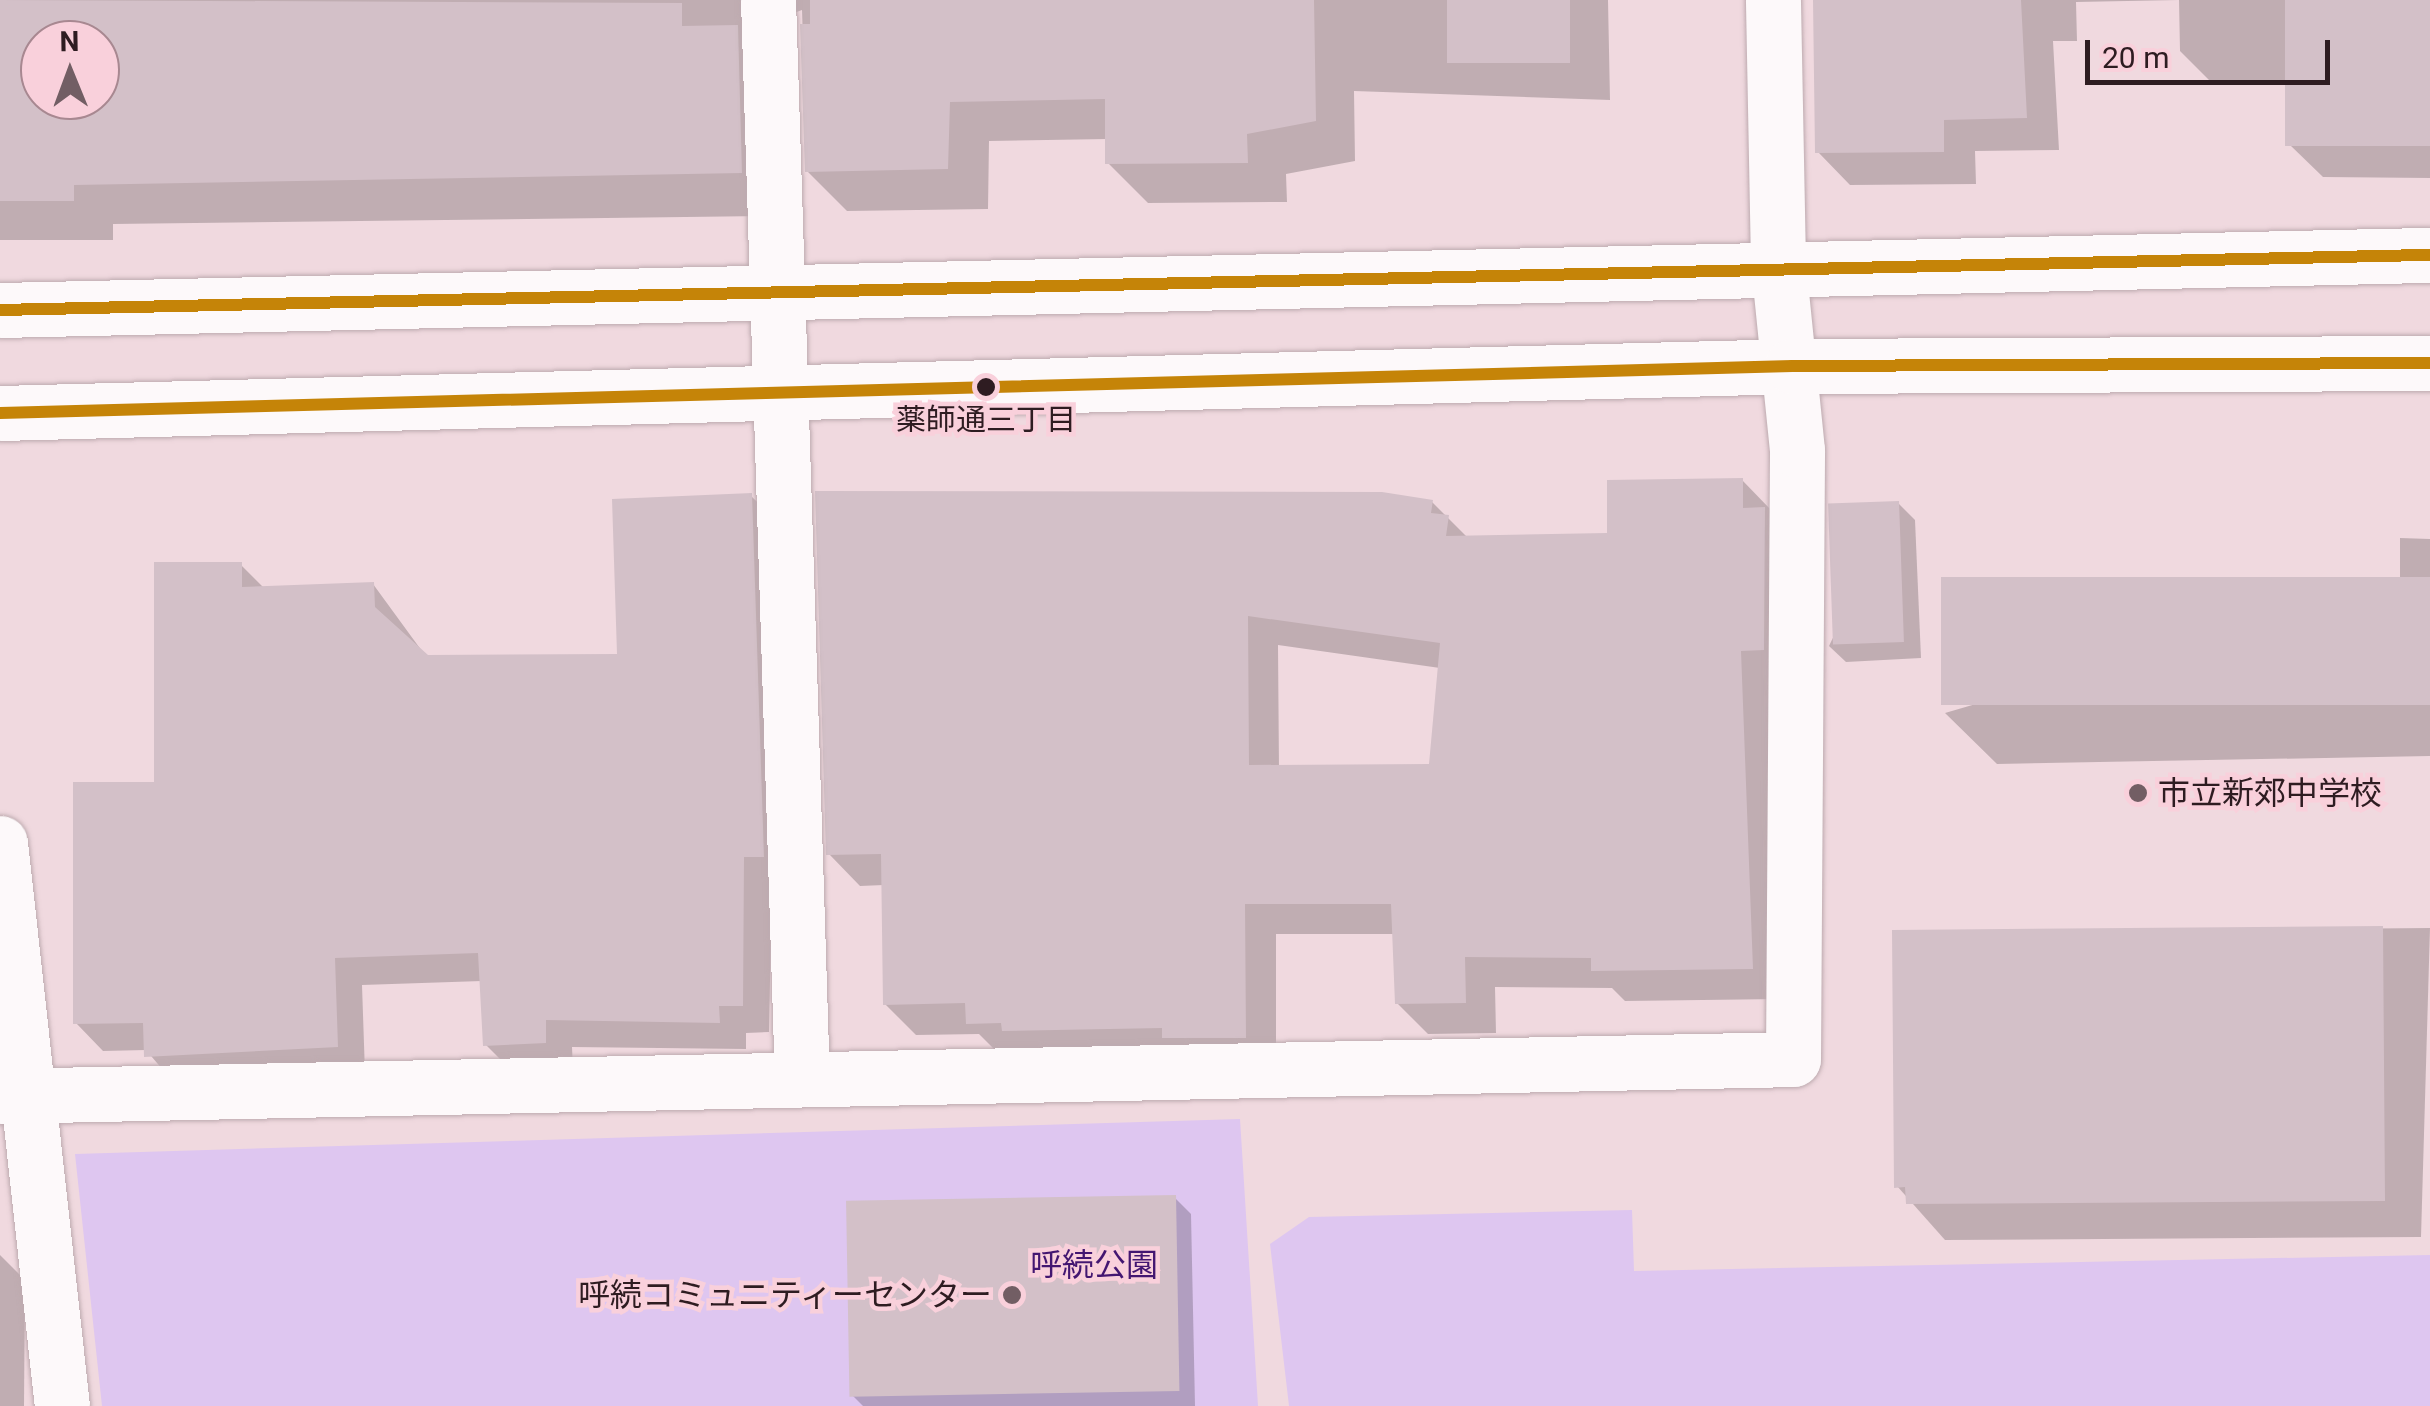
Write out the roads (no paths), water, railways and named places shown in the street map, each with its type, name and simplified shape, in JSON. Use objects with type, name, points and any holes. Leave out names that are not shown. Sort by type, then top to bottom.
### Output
[{"type":"main road","points":[[768,0],[774,392],[802,1079]]},
{"type":"main road","points":[[14,1096],[1793,1059],[1792,366],[1778,263],[1773,0]]},
{"type":"main road","points":[[0,310],[775,294],[1778,263],[2430,255]]},
{"type":"main road","points":[[0,413],[1792,366],[2430,363]]},
{"type":"main road","points":[[0,843],[14,1096],[62,1406]]},
{"type":"place","name":"薬師通三丁目","points":[[986,387]]},
{"type":"place","name":"市立新郊中学校","points":[[2138,793]]},
{"type":"place","name":"呼続コミュニティーセンター","points":[[1012,1295]]},
{"type":"park label","name":"呼続公園","points":[[1094,1265]]}]
